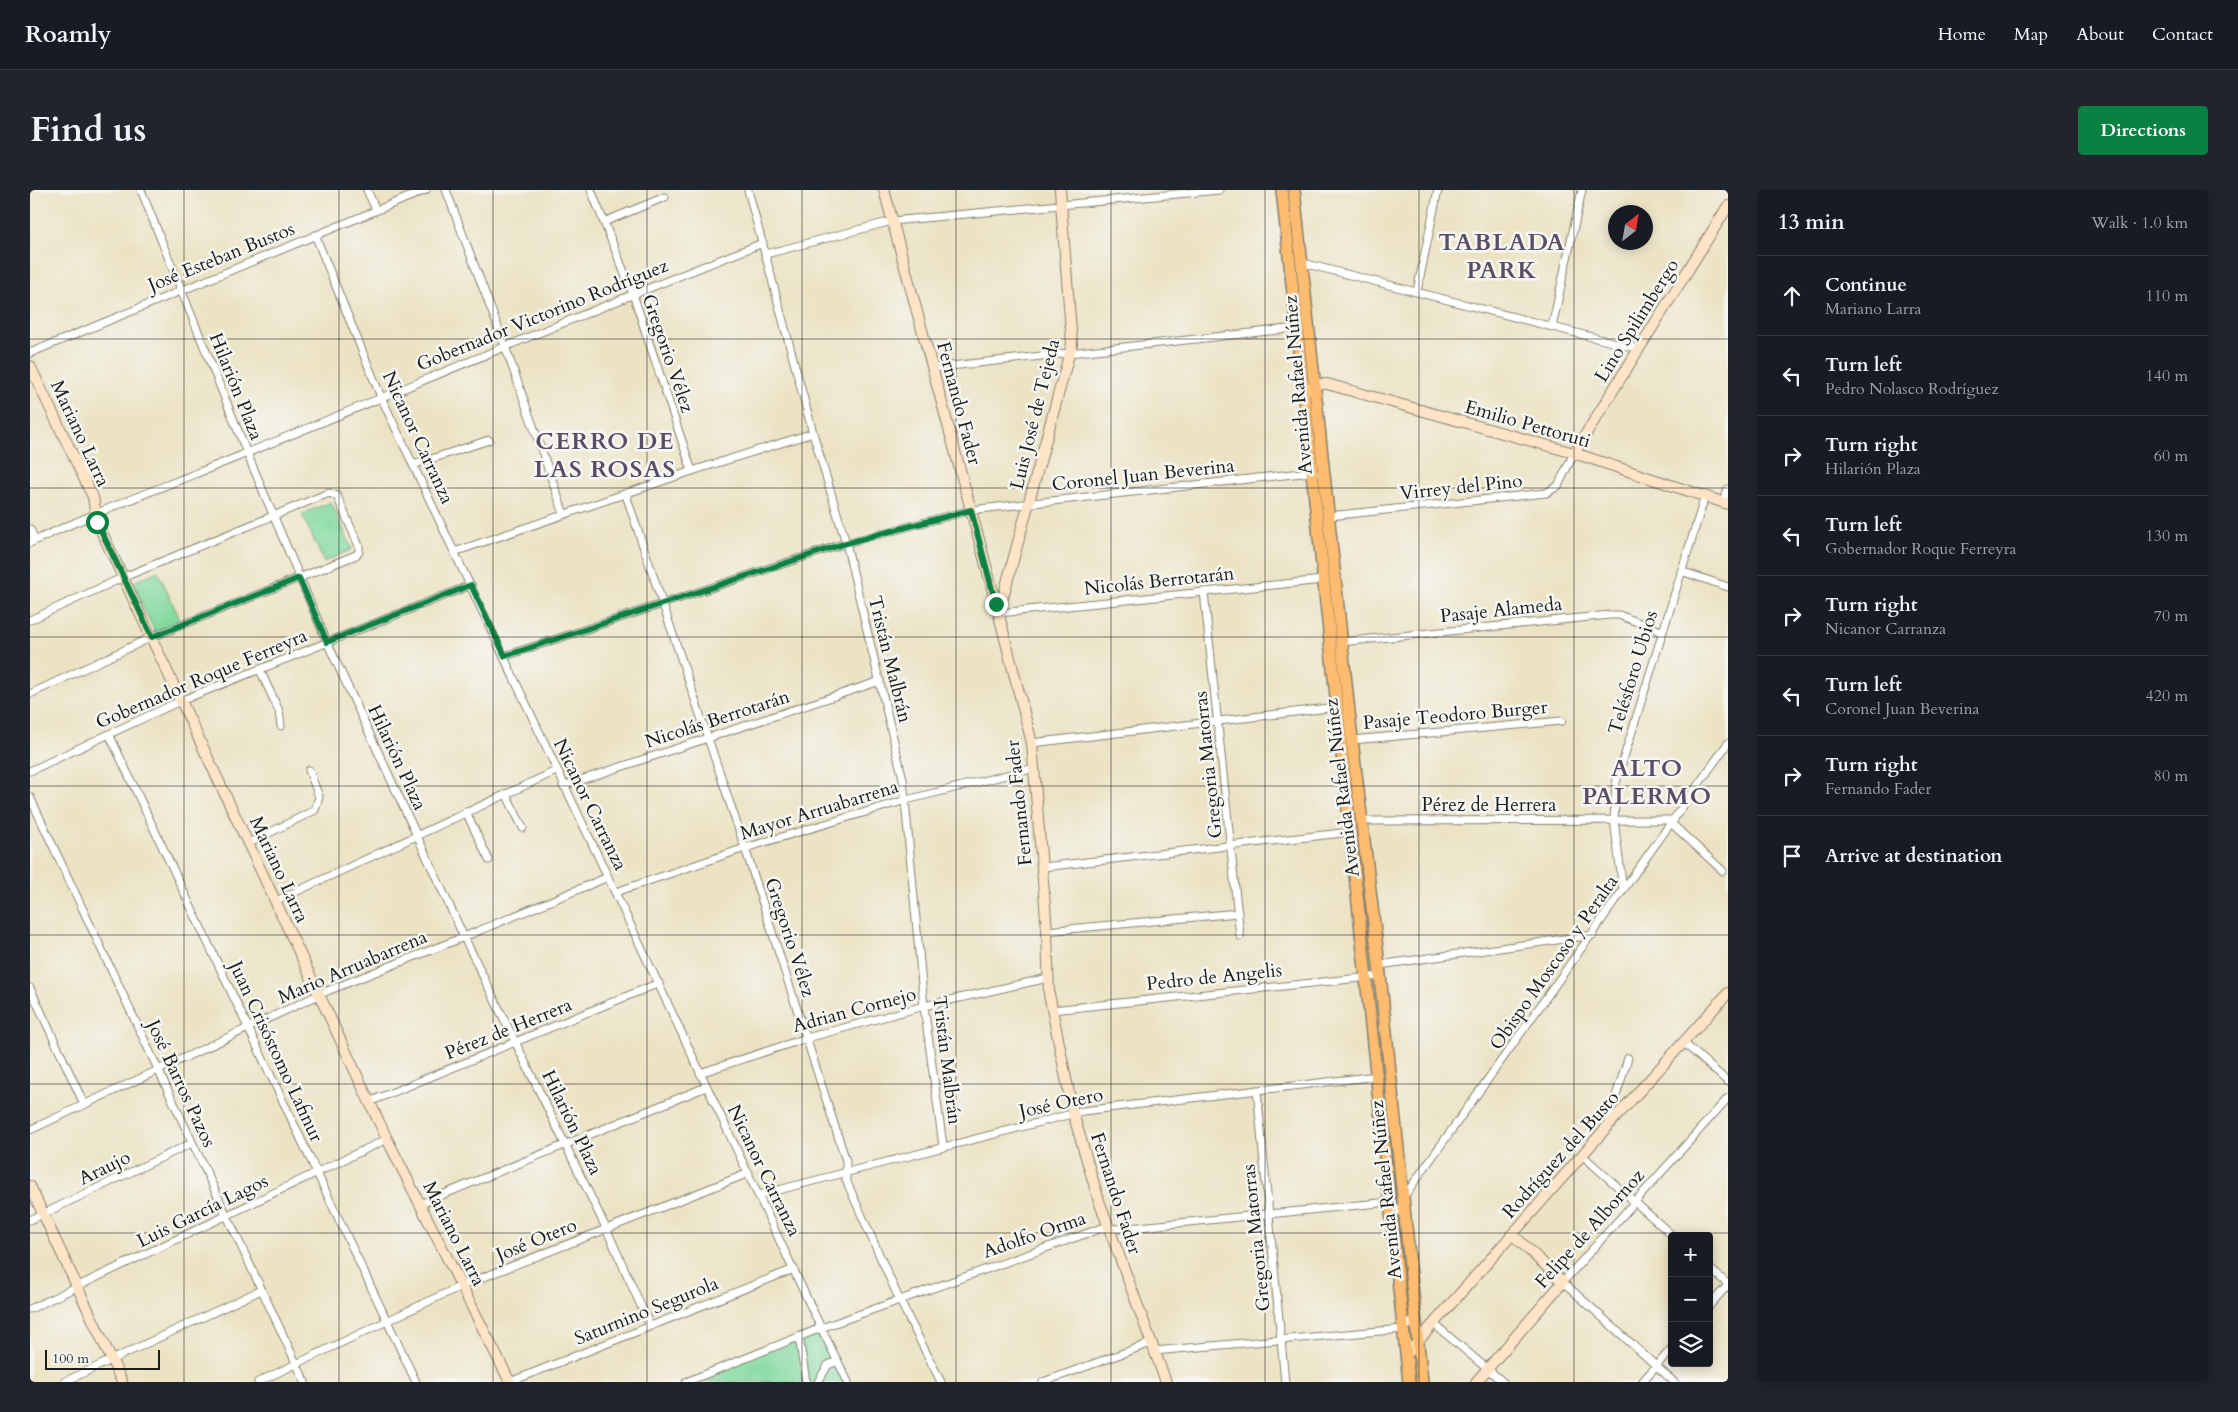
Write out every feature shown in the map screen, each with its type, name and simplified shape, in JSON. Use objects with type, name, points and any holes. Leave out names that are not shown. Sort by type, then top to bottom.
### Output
[{"type":"main road","name":"Fernando Fader","points":[[884,190],[1032,742],[1043,867],[1048,978],[1052,1010],[1073,1113],[1110,1228],[1166,1382]]},
{"type":"main road","name":"Luis José de Tejeda","points":[[998,613],[1071,351],[1073,336],[1060,190]]},
{"type":"main road","name":"Avenida Rafael Núñez","points":[[1282,190],[1409,1382]]},
{"type":"main road","name":"Avenida Rafael Núñez","points":[[1294,190],[1316,384],[1341,642],[1380,970],[1422,1382]]},
{"type":"main road","name":"Lino Spilimbergo","points":[[1574,453],[1728,206]]},
{"type":"main road","name":"Mariano Larra","points":[[30,366],[93,497],[95,513],[180,701],[249,843],[369,1102],[510,1382]]},
{"type":"main road","points":[[1303,392],[1316,384]]},
{"type":"main road","name":"Emilio Pettoruti","points":[[1316,384],[1327,384],[1574,453],[1726,503]]},
{"type":"main road","name":"Rodríguez del Busto","points":[[1406,1355],[1728,993]]},
{"type":"main road","points":[[30,1186],[122,1382]]},
{"type":"main road","points":[[1512,1234],[1564,1282]]},
{"type":"main road","name":"Felipe de Albornoz","points":[[1476,1382],[1564,1282]]},
{"type":"street","name":"Hilarión Plaza","points":[[141,190],[273,517],[327,642],[464,938],[606,1228],[650,1326]]},
{"type":"street","points":[[367,190],[376,210]]},
{"type":"street","name":"José Esteban Bustos","points":[[30,353],[426,190]]},
{"type":"street","points":[[446,190],[505,346],[564,514]]},
{"type":"street","name":"Gregorio Vélez","points":[[591,190],[633,294],[692,471]]},
{"type":"street","name":"Tristán Malbrán","points":[[748,190],[813,433],[846,543],[880,681],[906,800],[924,1006],[943,1146]]},
{"type":"street","points":[[766,254],[892,221],[1219,190]]},
{"type":"street","points":[[1417,291],[1438,190]]},
{"type":"street","points":[[1552,327],[1582,190]]},
{"type":"street","points":[[604,222],[665,197]]},
{"type":"street","name":"Nicanor Carranza","points":[[315,235],[381,397],[505,656],[563,786],[616,892],[706,1087],[848,1382]]},
{"type":"street","name":"Gobernador Victorino Rodríguez","points":[[33,541],[95,513],[763,243]]},
{"type":"street","points":[[1303,264],[1417,291],[1639,349]]},
{"type":"street","points":[[932,368],[1071,351],[1296,328]]},
{"type":"street","points":[[454,552],[692,471],[813,433]]},
{"type":"street","points":[[413,465],[489,440]]},
{"type":"street","name":"Virrey del Pino","points":[[1329,516],[1546,493],[1558,486],[1574,453]]},
{"type":"street","points":[[1311,472],[1324,481]]},
{"type":"street","name":"Coronel Juan Beverina","points":[[505,656],[846,543],[971,510],[1311,472]]},
{"type":"street","points":[[1726,503],[1728,489]]},
{"type":"street","points":[[30,620],[124,577],[333,493],[359,546],[359,552],[152,637],[30,694]]},
{"type":"street","name":"Gregorio Vélez","points":[[626,495],[664,604],[807,1038],[846,1161],[846,1180],[899,1299],[941,1382]]},
{"type":"street","name":"Telésforo Ubios","points":[[1623,890],[1614,820],[1614,798],[1619,768],[1705,496]]},
{"type":"street","points":[[30,529],[33,541]]},
{"type":"street","points":[[1681,571],[1728,587]]},
{"type":"street","name":"Nicolás Berrotarán","points":[[998,613],[1323,580]]},
{"type":"street","name":"Gobernador Roque Ferreyra","points":[[30,771],[180,701],[471,585]]},
{"type":"street","name":"Gregoria Matorras","points":[[1204,592],[1240,936]]},
{"type":"street","name":"Pasaje Alameda","points":[[1341,642],[1610,614],[1629,618],[1662,631]]},
{"type":"street","points":[[260,670],[279,711],[281,726]]},
{"type":"street","name":"Nicolás Berrotarán","points":[[563,786],[880,681]]},
{"type":"street","points":[[1032,742],[1338,706]]},
{"type":"street","name":"Pasaje Teodoro Burger","points":[[1352,740],[1562,721]]},
{"type":"street","name":"Juan Crisóstomo Lafinur","points":[[109,734],[416,1382]]},
{"type":"street","name":"Obispo Moscoso y Peralta","points":[[1403,1198],[1593,935],[1728,743]]},
{"type":"street","name":"Mayor Arruabarrena","points":[[616,892],[745,848],[906,800],[1035,768]]},
{"type":"street","points":[[249,843],[315,810],[319,797],[309,770]]},
{"type":"street","points":[[276,901],[556,771]]},
{"type":"street","points":[[506,794],[523,828]]},
{"type":"street","name":"José Barros Pazos","points":[[30,798],[305,1382]]},
{"type":"street","points":[[466,812],[489,860]]},
{"type":"street","name":"Pérez de Herrera","points":[[1363,821],[1614,820],[1673,822]]},
{"type":"street","points":[[1673,822],[1723,871]]},
{"type":"street","points":[[1043,867],[1351,832]]},
{"type":"street","name":"Mario Arruabarrena","points":[[30,1130],[319,995],[464,938],[608,877]]},
{"type":"street","points":[[1047,931],[1238,913]]},
{"type":"street","name":"Pedro de Angelis","points":[[1052,1010],[1366,976],[1380,970],[1593,935]]},
{"type":"street","name":"Adrian Cornejo","points":[[700,1073],[807,1038],[924,1006],[1048,978]]},
{"type":"street","name":"Pérez de Herrera","points":[[369,1102],[658,983]]},
{"type":"street","points":[[30,988],[84,1104]]},
{"type":"street","points":[[1684,1043],[1728,1082]]},
{"type":"street","points":[[1606,1128],[1628,1058]]},
{"type":"street","name":"José Otero","points":[[759,1195],[846,1170],[1073,1113],[1376,1076]]},
{"type":"street","points":[[420,1204],[565,1143],[706,1087]]},
{"type":"street","name":"Gregoria Matorras","points":[[1257,1090],[1285,1382]]},
{"type":"street","name":"Felipe de Albornoz","points":[[1564,1282],[1728,1098]]},
{"type":"street","name":"Luis García Lagos","points":[[30,1309],[387,1139]]},
{"type":"street","name":"Araujo","points":[[30,1220],[192,1143]]},
{"type":"street","points":[[1582,1155],[1670,1232]]},
{"type":"street","name":"José Otero","points":[[258,1382],[462,1286],[749,1173]]},
{"type":"street","points":[[1389,1202],[1396,1206],[1405,1217]]},
{"type":"street","name":"Adolfo Orma","points":[[686,1382],[899,1299],[1102,1228],[1389,1202]]},
{"type":"street","name":"Saturnino Segurola","points":[[510,1382],[794,1269]]},
{"type":"street","points":[[1713,1271],[1728,1284],[1713,1301]]},
{"type":"street","points":[[1564,1282],[1674,1382]]},
{"type":"street","points":[[64,1382],[261,1290]]},
{"type":"street","points":[[1043,1382],[1152,1347],[1281,1339],[1403,1328],[1413,1321],[1416,1311]]},
{"type":"street","points":[[1434,1324],[1502,1382]]},
{"type":"street","points":[[799,1337],[806,1382]]},
{"type":"street","points":[[1642,1382],[1668,1352]]},
{"type":"street","points":[[818,1382],[828,1365],[838,1361]]},
{"type":"green space","points":[[331,502],[352,549],[324,562],[302,514]]},
{"type":"green space","points":[[158,571],[180,620],[155,632],[132,583]]},
{"type":"green space","points":[[821,1328],[848,1382],[686,1382]]},
{"type":"district","name":"TABLADA PARK","points":[[1502,256]]},
{"type":"district","name":"CERRO DE LAS ROSAS","points":[[605,455]]},
{"type":"district","name":"ALTO PALERMO","points":[[1647,782]]},
{"type":"route","points":[[97,522],[152,637],[299,578],[327,642],[471,585],[505,656],[846,543],[971,510],[996,604]]}]
